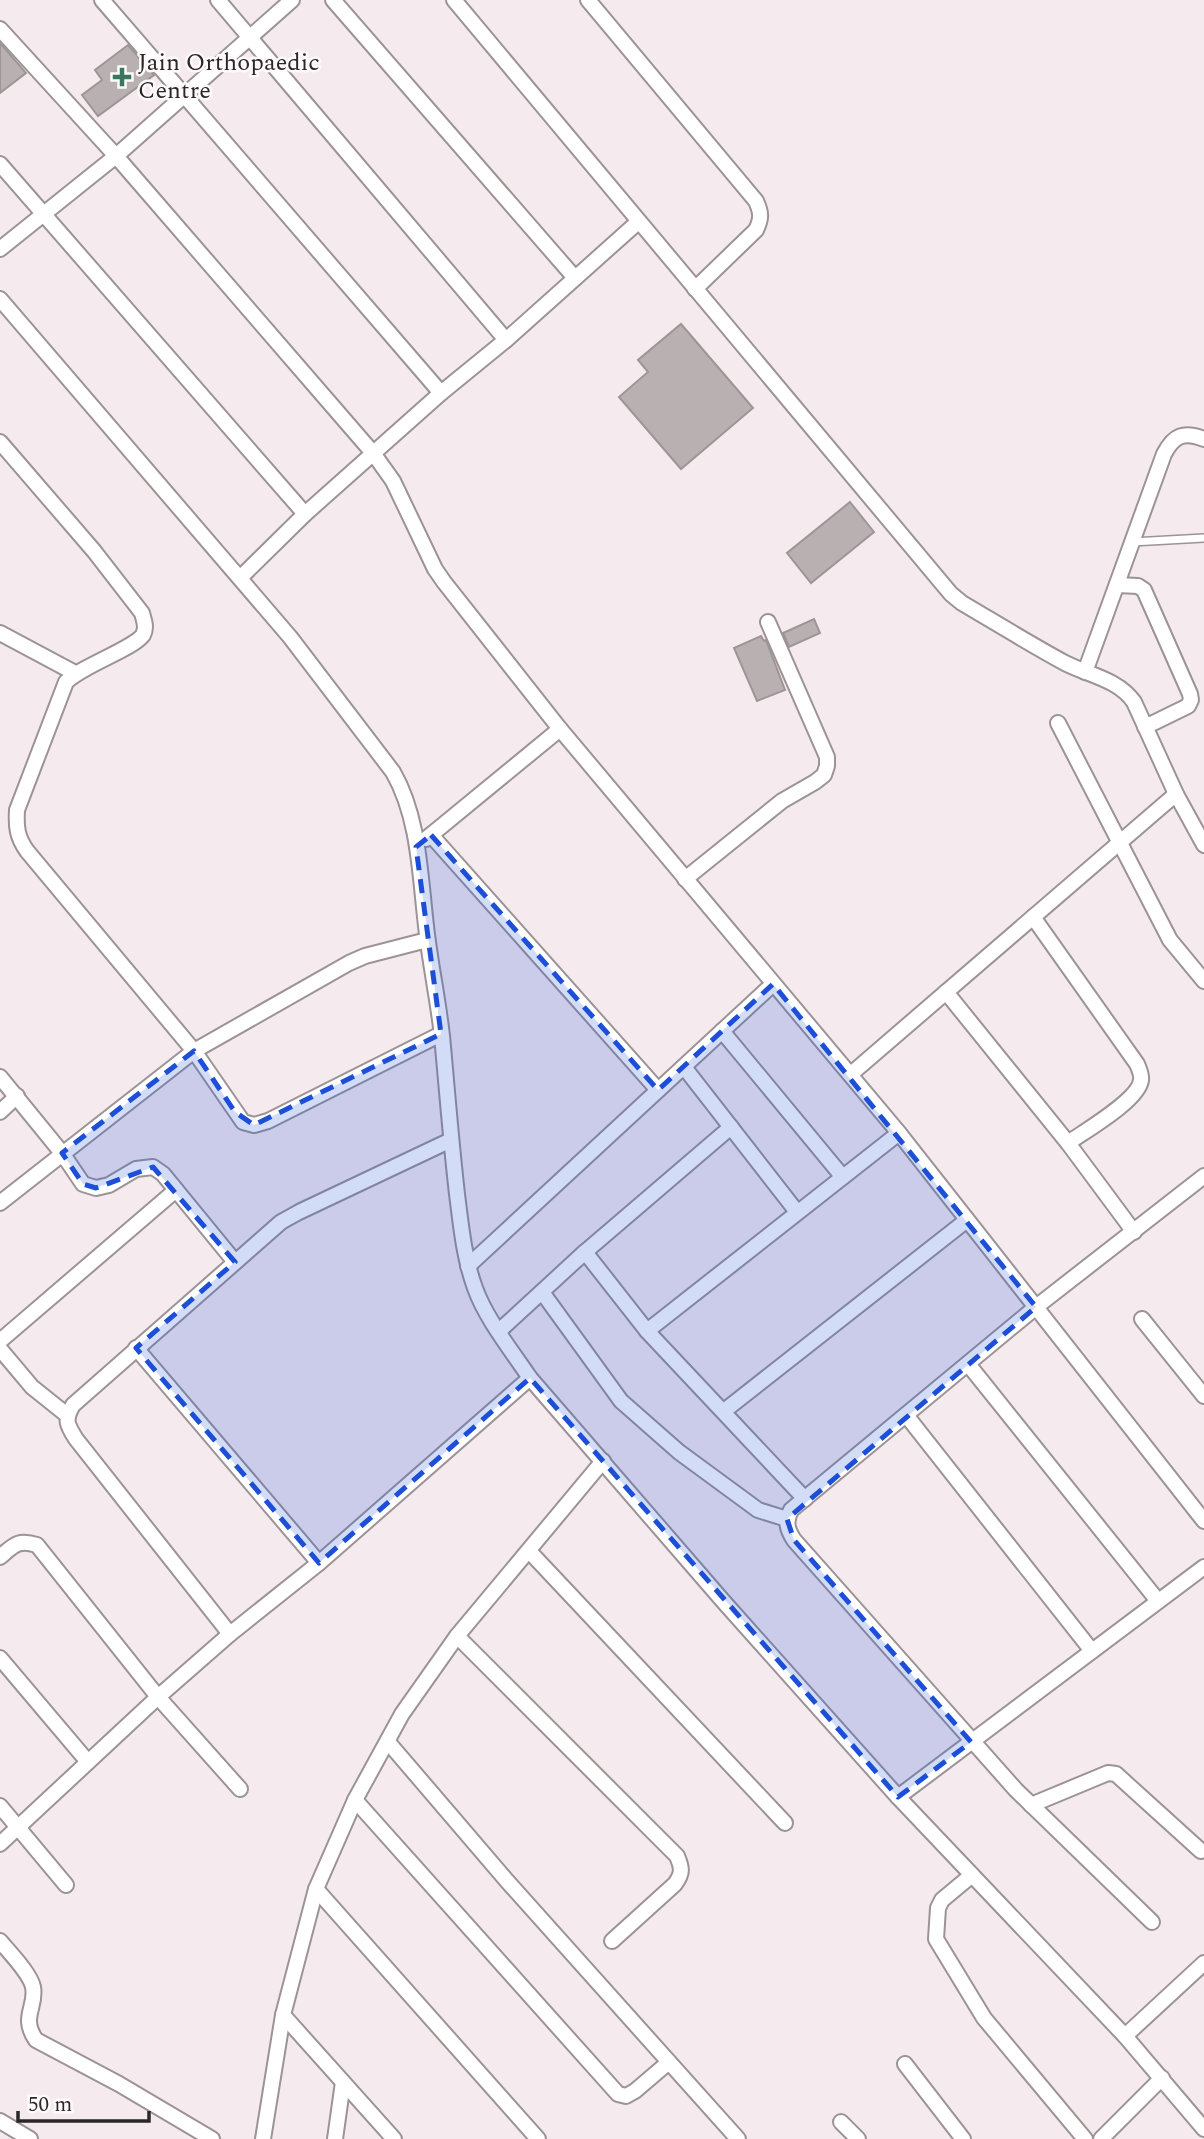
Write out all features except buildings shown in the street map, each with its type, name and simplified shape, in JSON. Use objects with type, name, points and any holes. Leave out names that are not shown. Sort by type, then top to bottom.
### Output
[{"type":"street","points":[[102,0],[441,393]]},
{"type":"street","points":[[218,0],[506,340]]},
{"type":"street","points":[[0,249],[117,156],[292,0]]},
{"type":"street","points":[[333,0],[575,278]]},
{"type":"street","points":[[454,0],[951,594],[1066,663],[1127,692],[1204,845]]},
{"type":"street","points":[[588,0],[761,211],[757,230],[695,289]]},
{"type":"street","points":[[0,29],[117,156],[373,453],[393,481],[435,569],[560,729],[899,1133],[1204,1521]]},
{"type":"street","points":[[0,164],[305,514]]},
{"type":"street","points":[[240,578],[305,514],[373,453],[506,340],[638,222]]},
{"type":"street","points":[[0,299],[290,637],[393,772],[407,801],[416,847],[442,1034],[451,1140],[468,1266],[481,1303],[499,1331],[530,1378],[723,1601],[898,1797],[1125,2036],[1204,2129]]},
{"type":"street","points":[[1085,672],[1164,454],[1171,442],[1181,436],[1194,435],[1204,439]]},
{"type":"street","points":[[0,442],[94,551],[142,613],[146,625],[143,635],[135,642],[75,673],[61,691],[17,810],[19,839],[27,851],[194,1051],[243,1122],[254,1125],[268,1121],[442,1034]]},
{"type":"street","points":[[1117,585],[1138,586],[1144,590],[1190,694],[1188,706],[1146,727]]},
{"type":"street","points":[[685,879],[782,801],[824,775],[827,766],[827,757],[768,622]]},
{"type":"street","points":[[0,633],[75,673]]},
{"type":"street","points":[[1058,723],[1170,940],[1204,981]]},
{"type":"street","points":[[416,847],[560,729]]},
{"type":"street","points":[[851,1074],[1177,794]]},
{"type":"street","points":[[431,835],[658,1090]]},
{"type":"street","points":[[1033,917],[1137,1064],[1142,1078],[1138,1090],[1127,1101],[1068,1143]]},
{"type":"street","points":[[0,1203],[194,1051],[349,963],[365,956],[427,940]]},
{"type":"street","points":[[468,1266],[773,985]]},
{"type":"street","points":[[946,992],[1068,1143],[1134,1232]]},
{"type":"street","points":[[722,1031],[842,1176]]},
{"type":"street","points":[[684,1067],[797,1212]]},
{"type":"street","points":[[0,1077],[62,1153],[83,1184],[96,1188],[108,1185],[136,1168],[153,1167],[163,1174],[235,1262]]},
{"type":"street","points":[[0,1112],[17,1096]]},
{"type":"street","points":[[499,1331],[585,1252],[731,1127]]},
{"type":"street","points":[[647,1332],[899,1133]]},
{"type":"street","points":[[230,1633],[76,1439],[69,1428],[67,1415],[73,1405],[269,1231],[299,1212],[451,1140]]},
{"type":"street","points":[[1152,1922],[1031,1805],[971,1742],[794,1540],[788,1530],[787,1519],[791,1510],[1037,1307],[1204,1176]]},
{"type":"street","points":[[0,1341],[176,1190]]},
{"type":"street","points":[[724,1411],[967,1220]]},
{"type":"street","points":[[585,1252],[647,1332],[805,1499]]},
{"type":"street","points":[[542,1292],[621,1401],[679,1452],[747,1502],[767,1514],[787,1519]]},
{"type":"street","points":[[1142,1319],[1204,1396]]},
{"type":"street","points":[[136,1348],[319,1563]]},
{"type":"street","points":[[0,1349],[32,1387],[67,1415]]},
{"type":"street","points":[[968,1364],[1158,1601]]},
{"type":"street","points":[[0,1844],[230,1633],[319,1563],[530,1378]]},
{"type":"street","points":[[906,1415],[1092,1651]]},
{"type":"street","points":[[263,2139],[283,2015],[316,1889],[355,1800],[402,1714],[457,1636],[603,1461]]},
{"type":"street","points":[[0,1557],[15,1544],[25,1541],[37,1545],[158,1697],[240,1789]]},
{"type":"street","points":[[529,1551],[785,1823]]},
{"type":"street","points":[[898,1797],[1204,1567]]},
{"type":"street","points":[[457,1636],[677,1856],[682,1867],[681,1875],[675,1884],[612,1941]]},
{"type":"street","points":[[0,1658],[88,1762]]},
{"type":"street","points":[[387,1742],[507,1881],[738,2139]]},
{"type":"street","points":[[1031,1805],[1108,1773],[1115,1773],[1201,1851]]},
{"type":"street","points":[[355,1800],[618,2094],[626,2096],[635,2091],[669,2062]]},
{"type":"street","points":[[0,1806],[66,1885]]},
{"type":"street","points":[[972,1875],[942,1900],[938,1908],[936,1939],[984,2018],[1085,2139]]},
{"type":"street","points":[[316,1889],[538,2139]]},
{"type":"street","points":[[0,1941],[33,1987],[29,2019],[30,2031],[36,2040],[119,2084],[212,2139]]},
{"type":"street","points":[[1125,2036],[1204,1964]]},
{"type":"street","points":[[283,2015],[394,2139]]},
{"type":"street","points":[[905,2064],[962,2139]]},
{"type":"street","points":[[1101,2139],[1162,2078]]},
{"type":"street","points":[[335,2139],[343,2081]]},
{"type":"street","points":[[0,2121],[30,2139]]},
{"type":"street","points":[[841,2122],[858,2139]]},
{"type":"lane","points":[[1132,542],[1204,538]]},
{"type":"highlighted area","points":[[431,835],[658,1090],[773,984],[1036,1307],[787,1519],[794,1540],[971,1742],[898,1797],[530,1378],[319,1563],[136,1348],[235,1262],[153,1167],[96,1188],[83,1184],[62,1153],[194,1051],[235,1112],[254,1125],[441,1034],[416,847]]},
{"type":"place","name":"Jain Orthopaedic Centre","points":[[122,77]]}]
